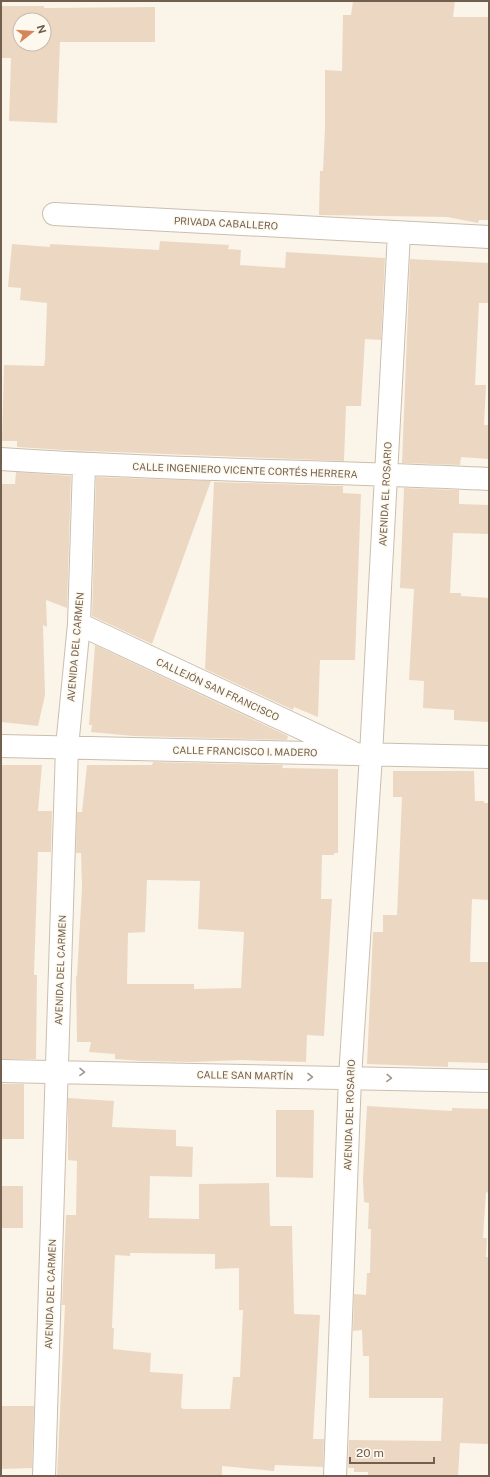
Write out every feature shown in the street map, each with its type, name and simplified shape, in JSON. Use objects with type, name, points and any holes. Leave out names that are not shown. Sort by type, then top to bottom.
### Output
[{"type":"street","name":"PRIVADA CABALLERO","points":[[54,214],[489,237]]},
{"type":"street","name":"AVENIDA EL ROSARIO","points":[[364,755],[386,474],[399,233]]},
{"type":"street","name":"CALLE INGENIERO VICENTE CORTÉS HERRERA","points":[[1,459],[84,465],[386,474],[489,479]]},
{"type":"street","name":"AVENIDA DEL CARMEN","points":[[44,1476],[67,747],[79,624],[84,465]]},
{"type":"street","name":"CALLEJÓN SAN FRANCISCO","points":[[79,624],[364,755]]},
{"type":"street","name":"CALLE FRANCISCO I. MADERO","points":[[1,746],[489,757]]},
{"type":"street","name":"AVENIDA DEL ROSARIO","points":[[336,1476],[350,1077],[364,755]]},
{"type":"street","name":"CALLE SAN MARTÍN","points":[[1,1071],[489,1081]]},
{"type":"building","points":[[353,1],[455,1],[453,17],[489,17],[489,220],[479,220],[478,223],[447,217],[319,215],[320,171],[323,171],[325,129],[325,70],[342,71],[343,15],[351,15]]},
{"type":"building","points":[[1,6],[44,6],[44,8],[155,7],[155,42],[60,42],[57,123],[9,121],[11,58],[1,58]]},
{"type":"building","points":[[160,241],[229,245],[228,249],[241,250],[240,265],[285,268],[286,252],[385,258],[381,340],[365,339],[361,406],[346,406],[344,461],[62,450],[17,447],[17,441],[2,441],[4,365],[44,366],[45,360],[47,303],[20,300],[21,288],[8,287],[12,244],[50,247],[50,244],[159,250]]},
{"type":"building","points":[[410,259],[489,263],[489,303],[479,303],[475,385],[486,385],[484,425],[489,425],[488,459],[461,457],[460,465],[402,463]]},
{"type":"building","points":[[16,472],[71,476],[67,608],[46,600],[47,627],[43,625],[45,695],[38,726],[1,722],[1,484],[15,484]]},
{"type":"building","points":[[96,477],[211,481],[152,644],[92,616]]},
{"type":"building","points":[[214,482],[343,486],[343,493],[361,494],[355,660],[320,660],[318,717],[294,707],[293,710],[205,669]]},
{"type":"building","points":[[404,488],[459,490],[459,504],[489,505],[489,534],[453,533],[450,593],[461,593],[461,596],[489,598],[488,722],[454,720],[454,710],[423,708],[424,681],[409,680],[414,589],[400,588]]},
{"type":"building","points":[[95,645],[288,736],[287,740],[133,736],[91,732],[92,725],[89,725]]},
{"type":"building","points":[[153,762],[283,765],[282,768],[338,769],[338,853],[334,853],[334,855],[322,855],[321,899],[332,899],[324,1036],[307,1035],[306,1062],[242,1060],[193,1062],[115,1059],[115,1054],[89,1052],[91,1042],[77,1042],[76,976],[82,888],[81,853],[76,853],[77,812],[82,812],[87,765],[152,765]],"holes":[[[147,880],[200,881],[198,929],[244,932],[241,988],[194,989],[194,984],[127,984],[128,933],[145,932]]]},
{"type":"building","points":[[1,765],[42,765],[38,811],[52,811],[51,852],[38,852],[34,975],[37,975],[36,1059],[1,1059]]},
{"type":"building","points":[[393,771],[474,771],[475,801],[484,801],[484,803],[489,803],[489,900],[472,899],[470,962],[489,962],[489,1063],[448,1062],[448,1067],[367,1064],[373,932],[383,932],[383,915],[397,915],[402,797],[393,797]]},
{"type":"building","points":[[1,1084],[24,1084],[24,1139],[1,1139]]},
{"type":"building","points":[[68,1098],[114,1101],[112,1127],[176,1130],[176,1146],[193,1147],[192,1177],[150,1176],[149,1218],[199,1219],[199,1184],[269,1183],[270,1226],[292,1226],[294,1314],[320,1315],[313,1439],[324,1439],[323,1467],[275,1465],[274,1471],[222,1466],[222,1476],[57,1476],[65,1305],[62,1305],[66,1215],[76,1215],[77,1161],[68,1160]],"holes":[[[130,1253],[215,1254],[215,1269],[239,1268],[239,1310],[243,1310],[240,1377],[233,1377],[230,1409],[183,1409],[181,1407],[183,1374],[150,1372],[151,1353],[113,1349],[114,1328],[112,1328],[115,1255],[130,1256]]]},
{"type":"building","points":[[367,1106],[452,1111],[452,1108],[489,1109],[489,1193],[486,1192],[483,1238],[487,1238],[486,1257],[489,1257],[489,1444],[460,1443],[458,1476],[368,1476],[368,1472],[354,1472],[354,1468],[348,1468],[349,1440],[441,1441],[443,1398],[369,1398],[369,1356],[363,1356],[362,1330],[353,1331],[354,1294],[366,1295],[367,1273],[370,1273],[371,1229],[368,1229],[369,1203],[364,1202],[363,1179]]},
{"type":"building","points":[[276,1110],[314,1110],[313,1178],[276,1177]]},
{"type":"building","points":[[1,1186],[23,1186],[23,1228],[1,1228]]},
{"type":"building","points":[[1,1406],[34,1406],[32,1468],[1,1469]]}]
